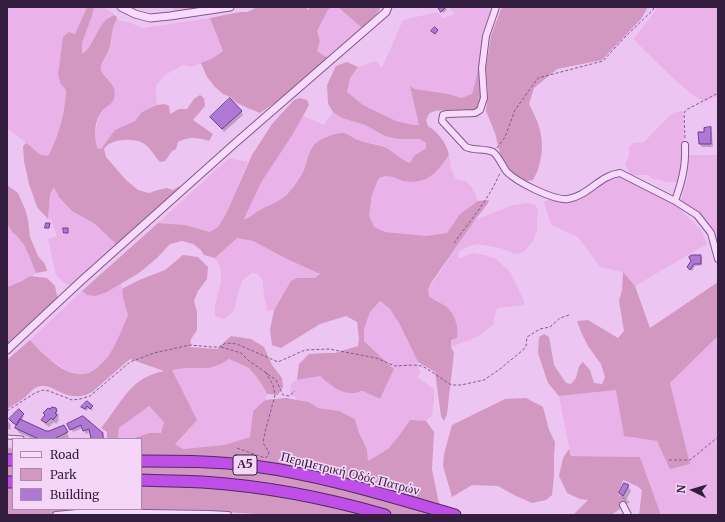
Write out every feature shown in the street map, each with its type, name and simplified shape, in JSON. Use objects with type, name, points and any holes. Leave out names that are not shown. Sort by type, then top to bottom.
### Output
[{"type":"highway","name":"Περιμετρική Οδός Πατρών","points":[[142,461],[193,462],[253,466],[306,475],[455,515]]},
{"type":"highway","name":"Α5","points":[[142,480],[202,482],[291,492],[385,515]]},
{"type":"street","points":[[121,7],[135,14],[150,18],[230,7]]},
{"type":"street","points":[[7,350],[81,281],[233,145],[386,12],[388,7]]},
{"type":"street","points":[[496,7],[486,36],[482,68],[484,98],[480,110],[475,113],[443,115],[442,121],[466,147],[487,150],[494,153],[508,172],[532,189],[557,198],[567,199],[581,195],[608,176],[615,173],[620,173],[697,215],[710,233],[718,259]]},
{"type":"street","points":[[675,202],[682,182],[685,163],[685,144]]},
{"type":"street","points":[[623,505],[628,515]]},
{"type":"street","points":[[56,515],[88,512],[228,515]]},
{"type":"lane","points":[[7,437],[22,438]]},
{"type":"path","points":[[494,153],[505,137],[515,110],[538,78],[603,61],[653,10],[654,7]]},
{"type":"path","points":[[685,144],[684,113],[686,110],[718,93]]},
{"type":"path","points":[[454,243],[496,182],[503,166]]},
{"type":"path","points":[[219,347],[226,343],[237,344],[278,362],[305,350],[329,349],[376,358],[395,366],[422,366],[452,385],[484,380],[523,350],[526,346],[527,337],[540,329],[550,327],[560,318],[569,315]]},
{"type":"path","points":[[7,411],[43,390],[72,400],[90,396],[130,362],[154,353],[190,345],[219,347],[241,353],[248,360],[276,380],[283,395],[289,396],[296,391]]},
{"type":"path","points":[[237,448],[266,458],[268,456],[269,452],[263,443],[275,395],[273,385],[265,371]]},
{"type":"path","points":[[669,460],[690,460],[718,437]]},
{"type":"shaded area","points":[[7,7],[87,7],[75,34],[63,37],[58,74],[60,83],[66,90],[65,101],[61,124],[48,156],[41,155],[11,131],[7,130]]},
{"type":"shaded area","points":[[94,7],[103,7],[114,15],[109,16],[90,45],[82,54],[82,43]]},
{"type":"shaded area","points":[[173,7],[208,7],[174,12]]},
{"type":"shaded area","points":[[331,7],[338,7],[362,28],[328,58],[317,51],[320,41],[317,31]]},
{"type":"shaded area","points":[[449,7],[491,7],[482,33],[482,49],[476,83],[472,94],[461,98],[449,94],[410,87],[420,125],[413,125],[396,121],[363,105],[347,92],[350,78],[358,67],[376,61],[382,68],[403,20],[437,12],[443,18],[454,14]]},
{"type":"shaded area","points":[[658,7],[718,7],[718,95],[705,102],[693,95],[677,82],[634,39]]},
{"type":"shaded area","points":[[210,18],[223,51],[211,59],[192,67],[182,65],[166,74],[156,85],[157,105],[142,112],[135,121],[115,130],[101,149],[98,150],[95,143],[95,132],[99,116],[103,110],[110,105],[113,85],[102,72],[101,67],[108,54],[114,24],[117,20],[128,22],[143,28]]},
{"type":"shaded area","points":[[683,111],[685,163],[680,182],[668,182],[654,179],[648,175],[632,175],[625,165],[629,156],[629,147],[633,143],[644,142],[670,115]]},
{"type":"shaded area","points":[[333,112],[342,118],[365,125],[385,136],[398,139],[419,139],[426,143],[426,148],[421,151],[410,163],[403,161],[391,150],[377,144],[366,143],[345,133],[308,158],[304,170],[289,192],[277,202],[258,211],[248,219],[244,219],[262,181],[303,116],[324,125]]},
{"type":"shaded area","points":[[449,155],[451,169],[456,179],[466,181],[473,189],[478,201],[460,214],[447,233],[426,236],[385,232],[374,227],[369,215],[372,195],[379,178],[385,176],[393,177],[403,181],[435,173]]},
{"type":"shaded area","points":[[689,155],[718,155],[718,251],[699,214],[681,200],[688,175]]},
{"type":"shaded area","points":[[229,158],[248,162],[226,214],[218,227],[210,232],[185,225],[158,223]]},
{"type":"shaded area","points":[[617,175],[622,176],[673,203],[701,230],[707,244],[635,286],[623,272],[600,267],[578,237],[551,225],[544,202],[550,199],[567,201],[607,178]]},
{"type":"shaded area","points":[[54,187],[72,211],[95,224],[117,245],[71,286],[63,282],[56,275],[48,239],[57,236],[51,219],[48,219],[50,194]]},
{"type":"shaded area","points":[[528,203],[536,205],[538,211],[537,231],[533,241],[525,251],[518,254],[500,248],[477,244],[461,250],[458,254],[460,258],[472,253],[485,255],[496,259],[510,272],[524,301],[523,305],[497,308],[493,325],[482,334],[451,347],[451,340],[441,304],[429,296],[428,290],[475,220],[513,205]]},
{"type":"shaded area","points":[[7,224],[24,245],[36,273],[7,287]]},
{"type":"shaded area","points":[[237,238],[253,241],[320,274],[315,278],[297,278],[291,281],[274,310],[267,311],[263,281],[258,274],[252,273],[242,281],[234,311],[224,319],[215,316],[215,306],[221,282],[221,269],[215,258]]},
{"type":"shaded area","points":[[121,284],[123,298],[129,315],[111,353],[96,370],[86,374],[72,374],[49,359],[30,340],[82,291],[87,295],[107,292]]},
{"type":"shaded area","points":[[380,301],[390,309],[400,325],[418,362],[420,373],[417,377],[434,389],[434,399],[432,415],[426,421],[410,420],[388,449],[368,461],[367,449],[359,433],[355,419],[339,411],[318,408],[309,402],[298,400],[290,392],[291,384],[297,380],[320,376],[331,386],[353,393],[363,391],[380,399],[394,369],[364,340],[364,329],[370,312]]},
{"type":"shaded area","points":[[718,336],[718,515],[661,515],[640,457],[571,456],[559,396],[617,390],[624,436],[657,441],[690,464],[670,383]]},
{"type":"shaded area","points":[[229,359],[249,368],[259,380],[267,394],[265,400],[253,411],[250,437],[224,445],[183,449],[175,444],[172,370],[221,364]]},
{"type":"shaded area","points":[[149,406],[164,422],[161,433],[149,433],[135,438],[118,438],[119,428]]},
{"type":"green space","points":[[87,7],[94,7],[82,43],[82,54],[90,45],[100,27],[106,20],[114,15],[117,17],[113,28],[109,49],[101,66],[101,70],[112,84],[115,92],[113,101],[104,109],[96,123],[95,139],[98,149],[101,149],[115,130],[135,121],[142,112],[157,105],[165,104],[169,106],[170,114],[179,109],[187,109],[194,99],[200,95],[204,98],[205,106],[193,120],[213,134],[209,141],[194,138],[178,142],[176,149],[172,151],[165,161],[160,162],[148,147],[138,141],[122,140],[107,145],[104,149],[106,157],[126,180],[138,190],[149,193],[167,188],[173,190],[184,186],[117,245],[95,224],[72,211],[59,197],[54,187],[50,194],[48,219],[37,207],[29,184],[24,161],[23,146],[26,143],[41,155],[48,156],[55,140],[63,115],[66,90],[60,83],[58,74],[63,37],[69,32],[75,34]]},
{"type":"green space","points":[[258,7],[307,7],[307,10],[311,7],[331,7],[317,31],[320,41],[317,51],[328,58],[276,102],[260,113],[237,103],[230,97],[223,94],[207,77],[201,63],[211,59],[223,51],[210,18],[247,12]]},
{"type":"green space","points":[[338,7],[381,7],[362,28]]},
{"type":"green space","points":[[505,7],[648,7],[641,19],[602,60],[557,69],[534,88],[529,104],[539,126],[542,149],[539,168],[533,180],[525,181],[510,172],[501,157],[495,133],[486,111],[488,95],[486,67],[491,36],[501,9]]},
{"type":"green space","points":[[482,49],[482,98],[480,104],[476,108],[470,110],[434,111],[429,114],[426,120],[428,126],[438,134],[444,142],[449,155],[435,173],[426,179],[414,182],[403,181],[385,176],[379,178],[372,195],[369,215],[374,227],[385,232],[426,236],[447,233],[460,214],[478,201],[489,200],[431,283],[428,290],[429,296],[448,308],[457,326],[457,338],[451,340],[451,347],[454,353],[447,414],[444,421],[441,416],[435,372],[418,362],[400,325],[390,309],[380,301],[370,312],[364,329],[364,341],[394,369],[380,399],[363,391],[355,393],[344,392],[331,385],[320,376],[297,380],[299,364],[309,354],[335,353],[358,346],[359,339],[357,322],[346,316],[320,324],[281,348],[272,345],[270,330],[274,310],[291,281],[297,278],[315,278],[320,274],[253,241],[237,238],[215,258],[204,255],[201,250],[193,244],[182,241],[170,244],[157,258],[139,273],[107,292],[95,296],[87,295],[82,291],[158,223],[185,225],[210,232],[218,227],[226,214],[252,155],[272,124],[294,100],[300,98],[307,100],[309,105],[293,134],[262,181],[244,219],[249,218],[287,194],[296,184],[304,170],[309,154],[314,145],[328,136],[344,133],[361,141],[387,148],[410,163],[414,156],[426,148],[426,143],[419,139],[398,139],[385,136],[365,125],[342,118],[333,112],[328,104],[327,85],[336,66],[347,62],[358,67],[350,78],[347,92],[363,105],[396,121],[419,125],[410,86],[415,89],[449,94],[461,98],[472,94]]},
{"type":"green space","points":[[7,185],[18,193],[28,220],[30,237],[38,256],[45,264],[47,271],[36,273],[24,245],[7,224]]},
{"type":"green space","points":[[183,255],[198,257],[208,267],[207,279],[198,291],[194,301],[197,312],[197,330],[191,339],[190,347],[217,349],[231,336],[251,339],[264,347],[272,365],[282,378],[283,387],[278,395],[267,394],[259,380],[249,368],[229,359],[221,364],[209,368],[186,368],[172,370],[197,420],[175,444],[183,449],[224,445],[250,437],[253,411],[265,400],[286,398],[309,402],[318,408],[339,411],[355,419],[359,433],[367,449],[368,461],[388,449],[410,420],[426,421],[434,432],[432,469],[438,499],[444,515],[273,515],[194,510],[142,509],[142,438],[135,438],[149,433],[161,433],[164,422],[149,406],[119,428],[118,438],[107,438],[107,432],[101,428],[134,386],[142,379],[152,374],[164,371],[130,359],[92,392],[83,396],[65,394],[47,386],[38,386],[23,399],[7,409],[7,360],[30,340],[54,363],[63,369],[72,373],[82,374],[92,371],[110,354],[128,315],[122,289],[139,280],[165,270]]},
{"type":"green space","points":[[623,272],[635,286],[650,328],[718,282],[718,336],[670,383],[690,464],[670,469],[657,441],[624,436],[616,390],[559,396],[548,383],[538,353],[539,337],[544,334],[549,337],[554,365],[566,383],[571,384],[576,378],[579,366],[583,362],[590,370],[594,383],[602,384],[605,377],[601,364],[588,346],[577,321],[588,320],[618,338],[624,331],[619,301],[622,290]]},
{"type":"green space","points":[[30,276],[47,278],[55,286],[58,300],[7,348],[7,287]]},
{"type":"green space","points":[[526,398],[543,407],[549,430],[555,442],[552,495],[546,500],[532,503],[498,486],[472,485],[452,497],[443,466],[444,454],[452,425],[505,399]]},
{"type":"green space","points":[[7,447],[12,449],[12,510],[70,510],[47,515],[7,515]]},
{"type":"green space","points":[[569,449],[571,456],[640,457],[661,515],[639,515],[642,490],[637,486],[623,480],[618,494],[630,502],[611,515],[573,515],[588,500],[580,499],[567,493],[559,476],[563,458]]},
{"type":"building","points":[[438,7],[446,7],[441,12]]},
{"type":"building","points":[[435,27],[438,30],[435,34],[431,31]]},
{"type":"building","points":[[230,98],[242,111],[222,129],[210,117]]},
{"type":"building","points":[[711,127],[711,144],[699,144],[698,132],[704,132],[704,128]]},
{"type":"building","points":[[46,223],[50,223],[49,228],[45,228]]},
{"type":"building","points":[[63,228],[68,228],[68,233],[64,233]]},
{"type":"building","points":[[692,255],[701,255],[701,264],[694,264],[690,270],[687,267],[691,261],[689,257]]},
{"type":"building","points":[[87,401],[93,406],[90,409],[87,406],[85,409],[81,407]]},
{"type":"building","points":[[52,407],[56,408],[57,411],[55,413],[57,415],[53,420],[51,418],[46,423],[41,420],[45,415],[43,413],[48,408],[50,409]]},
{"type":"building","points":[[19,409],[24,414],[17,425],[9,419]]},
{"type":"building","points":[[83,416],[103,433],[103,438],[91,438],[89,429],[83,431],[81,425],[70,430],[67,424]]},
{"type":"building","points":[[20,419],[46,431],[64,425],[68,432],[56,438],[37,438],[15,428]]},
{"type":"building","points":[[624,483],[629,485],[623,496],[619,493]]}]
